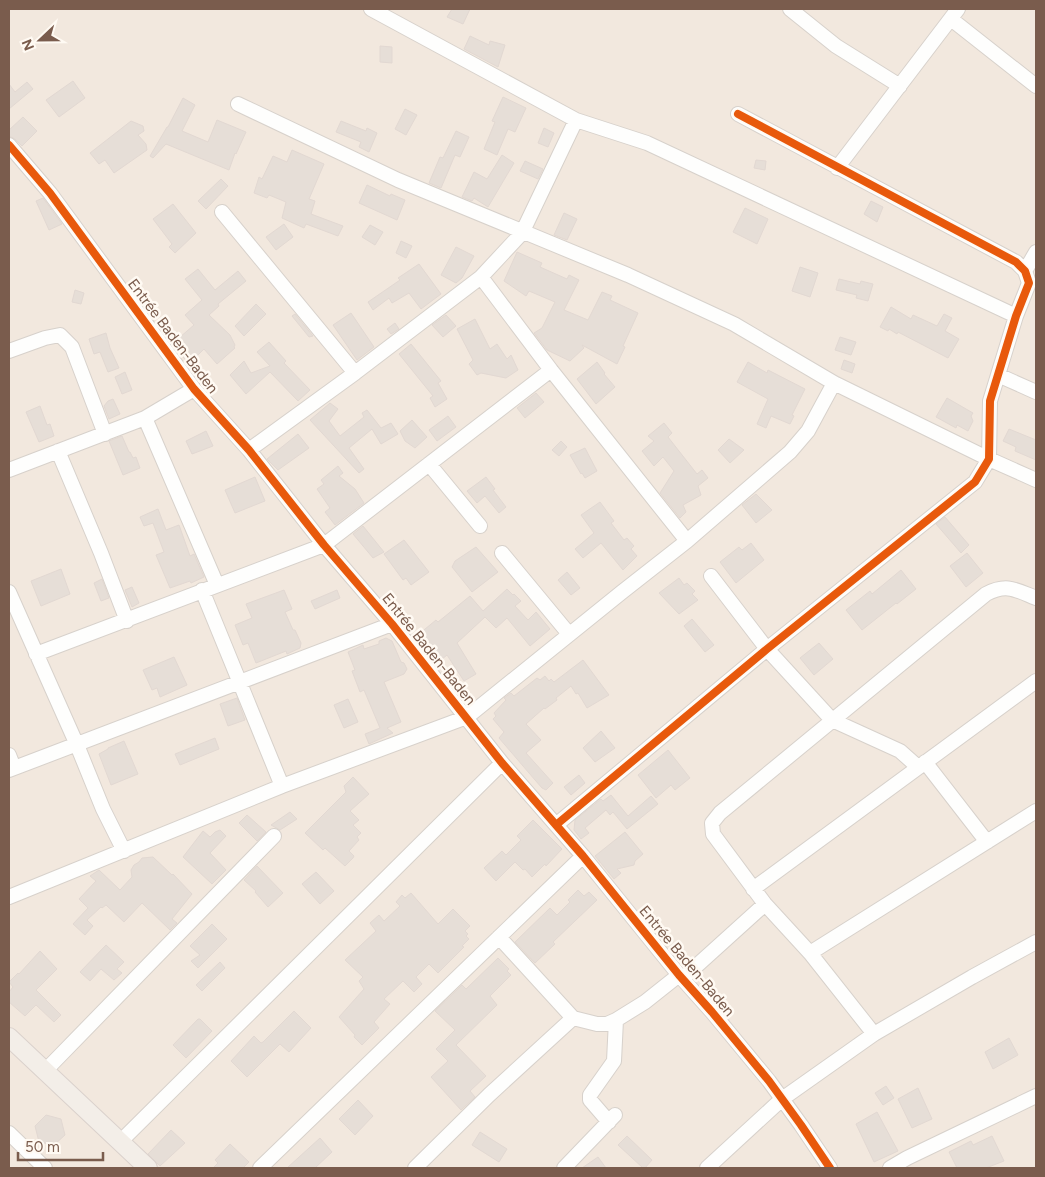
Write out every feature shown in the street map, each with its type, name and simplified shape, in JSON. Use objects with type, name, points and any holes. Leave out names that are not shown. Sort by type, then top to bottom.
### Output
[{"type":"main road","points":[[9,1037],[148,1168]]},
{"type":"street","points":[[371,9],[576,120],[647,143],[1016,316]]},
{"type":"street","points":[[790,9],[836,46],[900,86]]},
{"type":"street","points":[[837,168],[954,14],[1036,86]]},
{"type":"street","points":[[238,104],[398,180],[522,233],[628,275],[734,324],[834,384],[1036,480]]},
{"type":"street","points":[[738,114],[1016,262],[1030,280]]},
{"type":"street","points":[[249,450],[355,373],[481,277],[522,233],[576,120]]},
{"type":"street","name":"Entrée Baden-Baden","points":[[9,145],[50,193],[194,389],[249,450],[324,545],[392,624],[502,763],[583,856],[681,977],[719,1020],[782,1098],[830,1168]]},
{"type":"street","points":[[222,212],[355,373]]},
{"type":"street","points":[[556,825],[768,649],[975,482],[989,459],[990,401],[1016,316],[1030,280],[1036,252]]},
{"type":"street","points":[[481,277],[551,370],[688,541]]},
{"type":"street","points":[[9,350],[60,335],[68,341],[105,434]]},
{"type":"street","points":[[36,654],[324,545],[551,370]]},
{"type":"street","points":[[998,375],[1036,392]]},
{"type":"street","points":[[9,897],[282,786],[467,717],[688,541],[800,442],[834,384]]},
{"type":"street","points":[[9,470],[145,418],[194,389]]},
{"type":"street","points":[[145,418],[217,585]]},
{"type":"street","points":[[58,452],[101,553],[127,621]]},
{"type":"street","points":[[429,464],[480,526]]},
{"type":"street","points":[[502,553],[569,634]]},
{"type":"street","points":[[711,576],[768,649],[832,720],[900,751],[922,765],[987,842]]},
{"type":"street","points":[[874,1034],[810,953],[764,904],[713,834],[712,823],[720,813],[986,594],[995,589],[1010,588],[1036,598]]},
{"type":"street","points":[[202,590],[282,786]]},
{"type":"street","points":[[9,592],[77,745],[103,809],[124,851]]},
{"type":"street","points":[[9,755],[11,769],[392,624]]},
{"type":"street","points":[[753,889],[1036,681]]},
{"type":"street","points":[[120,1142],[502,763]]},
{"type":"street","points":[[810,953],[1036,812]]},
{"type":"street","points":[[44,1072],[274,836]]},
{"type":"street","points":[[260,1168],[583,856]]},
{"type":"street","points":[[499,937],[573,1018],[597,1024],[607,1024],[645,1002],[681,977],[764,904]]},
{"type":"street","points":[[707,1168],[782,1098],[874,1034],[1036,942]]},
{"type":"street","points":[[416,1168],[489,1095],[573,1018]]},
{"type":"street","points":[[564,1168],[612,1118],[590,1100],[590,1095],[614,1061],[616,1020]]},
{"type":"street","points":[[890,1168],[1036,1096]]},
{"type":"street","points":[[9,1133],[45,1168]]},
{"type":"shaded area","points":[[9,9],[1036,9],[1036,1168],[9,1168]]},
{"type":"building","points":[[452,9],[470,9],[463,24],[447,17]]},
{"type":"building","points":[[470,36],[489,45],[490,41],[505,45],[498,67],[464,49]]},
{"type":"building","points":[[380,46],[392,47],[392,63],[380,62]]},
{"type":"building","points":[[73,81],[85,98],[59,117],[46,100]]},
{"type":"building","points":[[27,82],[33,89],[9,109],[9,84],[15,92]]},
{"type":"building","points":[[503,97],[526,108],[515,132],[508,129],[497,155],[484,149],[495,122],[492,121]]},
{"type":"building","points":[[183,98],[195,105],[182,131],[208,142],[217,120],[246,132],[229,170],[166,144],[153,158],[150,156]]},
{"type":"building","points":[[405,109],[417,115],[406,135],[395,129]]},
{"type":"building","points":[[23,117],[37,131],[22,146],[9,136],[9,130]]},
{"type":"building","points":[[131,121],[143,126],[144,131],[138,135],[146,144],[147,150],[114,173],[105,160],[99,164],[90,153]]},
{"type":"building","points":[[341,121],[366,131],[367,128],[377,133],[369,152],[359,147],[361,142],[336,132]]},
{"type":"building","points":[[544,128],[554,133],[548,147],[538,143]]},
{"type":"building","points":[[456,131],[469,137],[460,157],[455,155],[441,188],[429,183],[440,157],[443,158]]},
{"type":"building","points":[[292,150],[324,164],[309,199],[315,201],[311,214],[343,226],[338,236],[306,224],[304,228],[282,218],[286,202],[269,195],[267,198],[254,193],[259,177],[262,179],[273,156],[287,162]]},
{"type":"building","points":[[502,155],[514,163],[488,207],[474,198],[472,201],[462,197],[474,172],[487,179]]},
{"type":"building","points":[[756,160],[766,161],[765,170],[754,168]]},
{"type":"building","points":[[525,161],[543,169],[538,179],[520,171]]},
{"type":"building","points":[[221,179],[228,186],[206,209],[198,201]]},
{"type":"building","points":[[367,185],[390,196],[391,194],[405,200],[397,220],[359,203]]},
{"type":"building","points":[[43,198],[62,224],[49,230],[36,201]]},
{"type":"building","points":[[871,201],[883,207],[877,222],[864,214]]},
{"type":"building","points":[[173,204],[196,233],[175,253],[169,247],[172,244],[153,219]]},
{"type":"building","points":[[745,208],[768,219],[757,244],[733,232]]},
{"type":"building","points":[[564,213],[577,219],[567,240],[554,235]]},
{"type":"building","points":[[284,224],[293,237],[276,250],[266,237]]},
{"type":"building","points":[[370,225],[383,232],[375,245],[362,237]]},
{"type":"building","points":[[401,241],[412,246],[406,258],[396,253]]},
{"type":"building","points":[[456,247],[474,256],[462,278],[456,283],[441,275]]},
{"type":"building","points":[[517,252],[542,263],[540,267],[567,279],[569,275],[579,280],[564,310],[588,320],[602,292],[612,296],[610,300],[638,313],[617,364],[582,345],[584,348],[570,361],[547,350],[534,333],[542,328],[555,302],[529,291],[526,296],[504,281]]},
{"type":"building","points":[[419,264],[441,294],[421,309],[409,293],[392,303],[389,298],[373,310],[368,302]]},
{"type":"building","points":[[800,267],[818,273],[810,297],[792,291]]},
{"type":"building","points":[[198,269],[215,290],[238,271],[246,281],[218,304],[219,306],[209,315],[230,335],[235,345],[235,348],[217,364],[204,349],[189,364],[172,344],[194,325],[185,315],[202,300],[185,279]]},
{"type":"building","points":[[839,279],[860,284],[861,281],[873,284],[868,301],[856,298],[857,295],[836,290]]},
{"type":"building","points":[[75,290],[84,293],[81,304],[72,302]]},
{"type":"building","points":[[256,304],[266,314],[244,336],[235,326]]},
{"type":"building","points":[[891,307],[911,319],[913,315],[937,326],[944,314],[952,318],[945,331],[959,339],[948,358],[898,332],[897,334],[889,329],[888,331],[880,327]]},
{"type":"building","points":[[351,313],[374,347],[357,360],[333,325]]},
{"type":"building","points":[[295,314],[313,336],[309,337],[292,316]]},
{"type":"building","points":[[446,315],[456,326],[443,337],[432,325]]},
{"type":"building","points":[[475,319],[490,349],[497,344],[507,359],[511,355],[518,370],[506,378],[481,373],[477,375],[469,364],[473,360],[457,329]]},
{"type":"building","points":[[395,323],[399,329],[391,334],[387,329]]},
{"type":"building","points":[[106,333],[119,368],[108,372],[100,352],[94,354],[89,339]]},
{"type":"building","points":[[840,337],[856,342],[851,355],[835,350]]},
{"type":"building","points":[[269,342],[286,361],[284,363],[310,390],[298,401],[270,372],[246,394],[230,375],[244,361],[251,373],[270,366],[257,352]]},
{"type":"building","points":[[411,344],[441,381],[438,383],[447,399],[435,407],[430,398],[433,396],[399,354]]},
{"type":"building","points":[[844,360],[855,364],[852,373],[841,369]]},
{"type":"building","points":[[597,362],[615,387],[596,404],[577,379]]},
{"type":"building","points":[[748,362],[767,373],[768,370],[805,389],[792,415],[794,416],[790,424],[771,416],[766,428],[757,424],[768,399],[737,382]]},
{"type":"building","points":[[125,372],[132,390],[122,394],[115,377]]},
{"type":"building","points":[[536,393],[544,402],[525,418],[517,408]]},
{"type":"building","points":[[947,398],[973,413],[971,416],[973,421],[968,431],[957,425],[956,428],[936,417]]},
{"type":"building","points":[[113,399],[120,414],[109,419],[104,406]]},
{"type":"building","points":[[330,403],[338,409],[329,421],[340,436],[364,417],[362,413],[367,410],[381,428],[391,423],[398,434],[381,444],[372,429],[349,448],[364,469],[359,473],[310,420]]},
{"type":"building","points":[[40,406],[47,425],[50,424],[54,436],[39,442],[26,412]]},
{"type":"building","points":[[448,416],[456,427],[437,441],[429,430]]},
{"type":"building","points":[[412,420],[427,437],[415,448],[405,441],[400,431]]},
{"type":"building","points":[[664,423],[672,433],[668,437],[697,474],[702,470],[708,478],[698,486],[701,495],[683,505],[686,512],[680,518],[660,493],[674,471],[663,457],[654,466],[642,451],[654,441],[648,436]]},
{"type":"building","points":[[1009,429],[1036,440],[1036,460],[1015,451],[1016,447],[1003,441]]},
{"type":"building","points":[[206,431],[213,446],[192,454],[186,441]]},
{"type":"building","points":[[298,434],[309,448],[278,470],[267,459]]},
{"type":"building","points":[[122,436],[133,458],[136,457],[140,468],[123,475],[109,441]]},
{"type":"building","points":[[729,439],[744,450],[730,463],[718,450]]},
{"type":"building","points":[[561,441],[567,447],[559,456],[552,450]]},
{"type":"building","points":[[585,448],[597,471],[585,478],[570,455]]},
{"type":"building","points":[[338,466],[343,473],[339,476],[355,489],[364,503],[335,525],[325,512],[330,508],[317,489],[324,484],[321,480]]},
{"type":"building","points":[[255,477],[265,501],[235,513],[225,490]]},
{"type":"building","points":[[486,477],[506,507],[499,513],[485,496],[477,503],[467,491]]},
{"type":"building","points":[[756,494],[772,510],[756,523],[742,505]]},
{"type":"building","points":[[600,502],[614,521],[611,523],[624,540],[627,538],[634,546],[631,549],[637,556],[623,570],[601,543],[583,558],[575,549],[594,533],[581,515]]},
{"type":"building","points":[[158,509],[166,530],[179,525],[190,556],[194,554],[204,577],[191,583],[190,581],[170,588],[156,555],[164,552],[153,523],[144,526],[140,517]]},
{"type":"building","points":[[945,517],[969,545],[961,553],[936,524]]},
{"type":"building","points":[[363,526],[384,552],[373,558],[353,534]]},
{"type":"building","points":[[404,540],[429,572],[411,585],[406,578],[403,580],[384,554]]},
{"type":"building","points":[[751,543],[764,560],[736,583],[720,562],[739,547],[742,550]]},
{"type":"building","points":[[476,547],[498,572],[472,592],[452,567],[455,561]]},
{"type":"building","points":[[967,553],[983,573],[966,587],[950,566]]},
{"type":"building","points":[[61,569],[70,594],[41,606],[31,581]]},
{"type":"building","points":[[901,570],[916,589],[862,630],[846,610],[870,591],[872,594]]},
{"type":"building","points":[[567,572],[580,588],[571,595],[558,580]]},
{"type":"building","points":[[679,578],[684,585],[687,583],[695,591],[692,594],[698,600],[679,614],[659,593]]},
{"type":"building","points":[[102,579],[109,598],[101,601],[94,583]]},
{"type":"building","points":[[132,587],[139,603],[132,607],[125,590]]},
{"type":"building","points":[[507,589],[521,601],[515,606],[528,620],[536,612],[550,629],[530,646],[507,618],[496,628],[485,617],[457,643],[476,674],[464,681],[447,655],[441,660],[419,634],[436,620],[438,622],[470,596],[483,611]]},
{"type":"building","points":[[284,590],[292,609],[285,612],[301,643],[300,648],[287,654],[286,651],[256,663],[248,643],[243,645],[235,625],[252,618],[246,604]]},
{"type":"building","points":[[337,590],[340,598],[315,609],[311,601]]},
{"type":"building","points":[[692,619],[714,645],[705,652],[684,626]]},
{"type":"building","points":[[386,638],[392,641],[401,662],[404,663],[407,669],[404,674],[384,682],[401,722],[387,728],[393,733],[369,744],[365,734],[380,728],[364,690],[360,692],[352,671],[355,670],[348,652],[363,645],[364,649],[379,644],[379,641]]},
{"type":"building","points":[[819,643],[833,659],[814,675],[800,658]]},
{"type":"building","points":[[174,657],[187,685],[160,697],[157,688],[152,690],[143,670]]},
{"type":"building","points":[[583,660],[609,695],[587,708],[578,693],[576,694],[571,686],[556,698],[557,700],[544,708],[526,724],[541,740],[526,753],[553,783],[546,790],[542,788],[499,738],[504,732],[493,719],[496,716],[494,713],[506,700],[504,698],[511,693],[514,696],[537,678],[540,680],[545,676],[549,681],[551,679],[554,682]]},
{"type":"building","points":[[237,698],[245,720],[228,726],[220,704]]},
{"type":"building","points":[[348,699],[358,722],[344,728],[334,705]]},
{"type":"building","points":[[601,731],[615,748],[595,762],[583,748]]},
{"type":"building","points":[[215,738],[219,749],[180,765],[175,754]]},
{"type":"building","points":[[124,741],[138,774],[111,785],[99,754]]},
{"type":"building","points":[[668,750],[690,778],[675,790],[671,785],[656,798],[638,775]]},
{"type":"building","points":[[579,775],[585,783],[571,795],[564,787]]},
{"type":"building","points":[[353,777],[369,794],[350,811],[359,820],[353,825],[361,833],[357,837],[359,840],[349,851],[354,856],[345,866],[325,848],[323,850],[305,833],[346,792],[344,786]]},
{"type":"building","points":[[611,795],[628,816],[651,796],[658,804],[627,829],[613,812],[610,815],[606,810],[585,828],[589,833],[581,839],[574,830],[575,820],[601,799],[603,801]]},
{"type":"building","points":[[290,812],[297,819],[280,830],[271,825]]},
{"type":"building","points":[[247,815],[266,832],[257,841],[239,823]]},
{"type":"building","points":[[533,820],[562,849],[546,866],[545,864],[532,877],[515,862],[496,881],[484,868],[502,851],[506,855],[521,840],[517,836]]},
{"type":"building","points":[[220,830],[226,836],[210,853],[226,870],[212,884],[183,857],[203,831],[210,837]]},
{"type":"building","points":[[625,832],[643,854],[635,861],[634,865],[617,869],[621,873],[614,879],[595,856]]},
{"type":"building","points":[[153,857],[192,894],[172,919],[177,923],[170,930],[142,903],[124,922],[106,905],[101,907],[87,920],[93,926],[85,935],[73,924],[88,908],[79,899],[96,881],[90,876],[99,870],[120,890],[132,877],[131,870],[134,865],[142,858]]},
{"type":"building","points":[[257,866],[283,893],[268,907],[256,891],[244,880]]},
{"type":"building","points":[[316,872],[334,891],[320,904],[302,884]]},
{"type":"building","points":[[578,890],[584,896],[589,892],[597,900],[553,942],[555,944],[535,963],[515,942],[550,908],[557,915],[570,902],[568,900]]},
{"type":"building","points":[[411,893],[438,924],[453,909],[470,926],[465,931],[469,939],[462,946],[464,947],[438,973],[429,964],[416,977],[422,984],[414,992],[403,981],[384,999],[390,1004],[374,1022],[379,1028],[362,1045],[339,1017],[364,989],[359,981],[363,977],[345,960],[376,931],[370,923],[379,915],[384,921],[400,906],[396,902],[402,895],[405,898]]},
{"type":"building","points":[[212,924],[227,939],[198,968],[191,961],[200,955],[190,946]]},
{"type":"building","points":[[106,945],[124,962],[117,969],[122,973],[114,980],[101,969],[90,981],[80,972]]},
{"type":"building","points":[[40,951],[57,969],[36,990],[61,1015],[54,1022],[36,1005],[25,1016],[9,1002],[9,992],[13,987],[9,982]]},
{"type":"building","points":[[498,958],[509,969],[507,971],[511,975],[490,996],[497,1005],[456,1045],[486,1076],[470,1091],[475,1097],[461,1110],[431,1077],[448,1061],[436,1049],[455,1030],[435,1011],[462,985],[466,989]]},
{"type":"building","points":[[220,962],[225,968],[202,991],[196,985]]},
{"type":"building","points":[[294,1011],[311,1028],[289,1052],[280,1044],[247,1077],[231,1061],[254,1036],[261,1043],[263,1042]]},
{"type":"building","points":[[198,1019],[212,1031],[186,1058],[173,1045]]},
{"type":"building","points":[[1009,1038],[1018,1055],[993,1069],[985,1052]]},
{"type":"building","points":[[886,1086],[894,1098],[883,1105],[875,1093]]},
{"type":"building","points":[[918,1088],[932,1119],[912,1128],[898,1099]]},
{"type":"building","points":[[358,1100],[373,1116],[355,1135],[339,1119]]},
{"type":"building","points":[[877,1112],[898,1151],[874,1162],[856,1124]]},
{"type":"building","points":[[46,1115],[61,1119],[65,1135],[54,1145],[39,1142],[35,1126]]},
{"type":"building","points":[[171,1130],[185,1143],[160,1166],[148,1154]]},
{"type":"building","points":[[480,1132],[507,1149],[499,1162],[472,1145]]},
{"type":"building","points":[[627,1136],[652,1160],[645,1168],[618,1145]]},
{"type":"building","points":[[992,1136],[1004,1161],[986,1168],[957,1168],[949,1152],[971,1141],[973,1145]]},
{"type":"building","points":[[320,1138],[332,1152],[315,1168],[287,1168]]},
{"type":"building","points":[[230,1144],[249,1162],[243,1168],[213,1168],[218,1163],[215,1160]]},
{"type":"building","points":[[598,1157],[606,1168],[582,1168]]},
{"type":"cycle path","points":[[556,825],[767,649],[975,482],[989,459],[990,401],[1016,316],[1029,283],[1025,271],[1016,262],[738,114]]},
{"type":"cycle path","points":[[9,145],[50,193],[194,389],[249,450],[324,545],[392,624],[502,763],[583,856],[679,975],[769,1081],[830,1168]]}]
